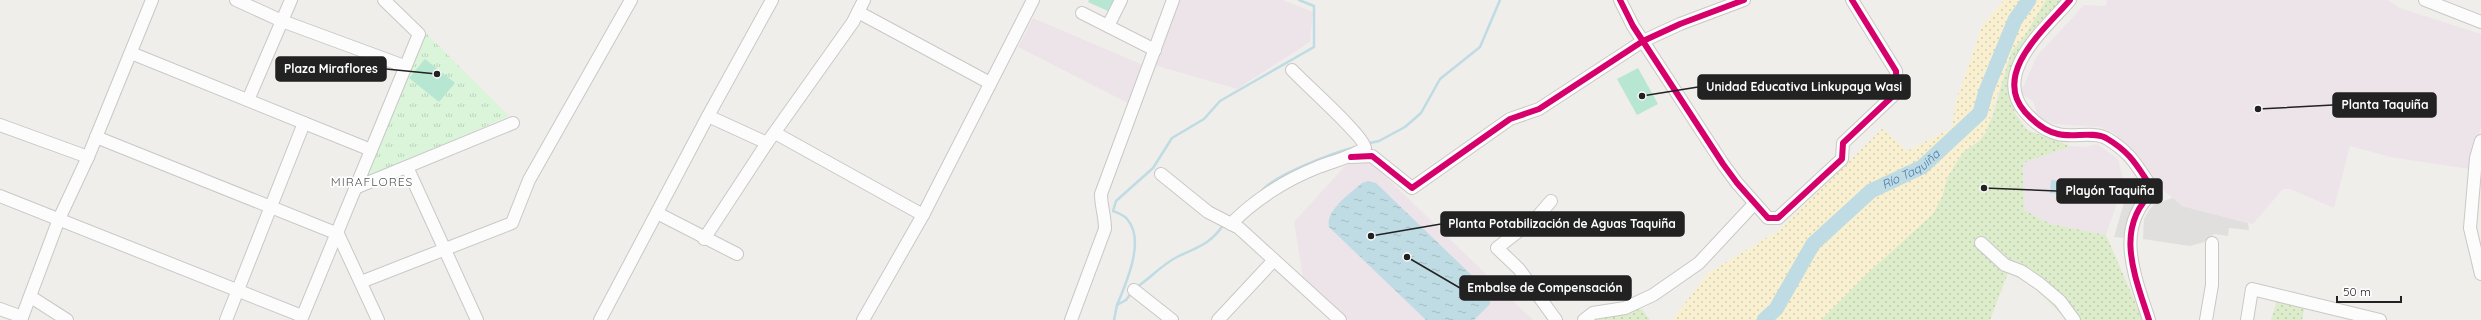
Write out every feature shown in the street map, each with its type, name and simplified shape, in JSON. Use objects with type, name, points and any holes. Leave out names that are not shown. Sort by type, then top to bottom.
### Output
[{"type":"street","points":[[0,309],[21,318],[31,297],[59,219],[88,157],[152,0]]},
{"type":"street","points":[[236,0],[282,21],[404,66]]},
{"type":"street","points":[[248,100],[291,0]]},
{"type":"street","points":[[0,196],[239,290],[301,318],[338,234],[404,66],[419,34],[384,0]]},
{"type":"street","points":[[361,282],[512,223],[529,180],[631,0]]},
{"type":"street","points":[[600,320],[708,116],[772,0]]},
{"type":"street","points":[[704,239],[767,143],[853,22],[864,0]]},
{"type":"street","points":[[863,320],[923,215],[1033,0]]},
{"type":"street","points":[[1108,26],[1121,0]]},
{"type":"street","points":[[1071,320],[1105,229],[1105,218],[1101,194],[1173,0]]},
{"type":"street","points":[[1620,0],[1643,41],[1727,169],[1754,204],[1768,218],[1778,218],[1842,158],[1843,143],[1897,92],[1896,71],[1852,0]]},
{"type":"street","points":[[1351,157],[1372,156],[1412,188],[1510,119],[1540,109],[1643,41],[1680,24],[1744,0]]},
{"type":"street","points":[[2070,0],[2030,46],[2014,75],[2014,92],[2022,109],[2041,127],[2058,134],[2104,137],[2124,150],[2135,161],[2154,191],[2143,201],[2135,218],[2129,250],[2149,320]]},
{"type":"street","points":[[2425,0],[2481,22]]},
{"type":"street","points":[[858,12],[990,83]]},
{"type":"street","points":[[1082,13],[1155,50]]},
{"type":"street","points":[[131,53],[371,150]]},
{"type":"street","points":[[1231,224],[1242,213],[1284,184],[1317,168],[1351,157],[1365,148],[1363,140],[1292,70]]},
{"type":"street","points":[[708,116],[767,143]]},
{"type":"street","points":[[226,320],[304,123]]},
{"type":"street","points":[[355,188],[513,123]]},
{"type":"street","points":[[0,125],[88,157]]},
{"type":"street","points":[[775,133],[923,215]]},
{"type":"street","points":[[96,137],[338,234],[378,320]]},
{"type":"street","points":[[2481,141],[2476,158],[2476,230],[2481,274]]},
{"type":"street","points":[[407,167],[477,320]]},
{"type":"street","points":[[1161,174],[1208,212],[1239,228],[1340,320]]},
{"type":"street","points":[[1551,201],[1538,216],[1497,248],[1519,269],[1556,320]]},
{"type":"street","points":[[1584,320],[1593,313],[1625,308],[1653,295],[1699,263],[1754,204]]},
{"type":"street","points":[[657,213],[704,239],[737,254]]},
{"type":"street","points":[[1981,243],[2006,265],[2021,271],[2040,284],[2060,302],[2074,320]]},
{"type":"street","points":[[2206,320],[2212,285],[2212,243]]},
{"type":"street","points":[[1218,320],[1274,260]]},
{"type":"street","points":[[2247,320],[2252,289],[2354,317],[2380,320]]},
{"type":"street","points":[[1134,290],[1172,320]]},
{"type":"street","points":[[31,297],[67,320]]},
{"type":"shaded area","points":[[1178,0],[1283,0],[1313,12],[1310,42],[1237,89],[1154,65]]},
{"type":"shaded area","points":[[2107,0],[2388,0],[2400,8],[2481,34],[2481,127],[2469,169],[2390,157],[2350,146],[2334,208],[2290,189],[2283,189],[2253,224],[2182,206],[2152,181],[2140,157],[2112,132],[2100,127],[2055,124],[2038,118],[2033,101],[2020,94],[2037,56],[2084,5],[2106,6]]},
{"type":"shaded area","points":[[1033,18],[1143,65],[1128,103],[1018,47]]},
{"type":"shaded area","points":[[2097,144],[2118,159],[2124,182],[2106,235],[2051,224],[2024,210],[2023,163],[2071,146],[2086,147]]},
{"type":"shaded area","points":[[1356,159],[1373,164],[1533,320],[1349,320],[1303,278],[1294,222],[1345,166]]},
{"type":"shaded area","points":[[2130,182],[2136,182],[2146,188],[2137,203],[2126,238],[2114,237]]},
{"type":"shaded area","points":[[2173,198],[2182,206],[2248,223],[2249,230],[2229,228],[2228,236],[2214,234],[2204,242],[2190,246],[2143,239],[2144,219],[2148,212],[2154,204]]},
{"type":"green space","points":[[1089,0],[1114,0],[1108,11],[1088,2]]},
{"type":"green space","points":[[2046,0],[2061,0],[2032,35],[2011,68],[2011,97],[2015,113],[2027,130],[2071,146],[2023,163],[2024,210],[2051,224],[2106,235],[2143,320],[2067,320],[2031,284],[2008,273],[1990,320],[1821,320],[1942,197],[1947,178],[1963,152],[1979,141],[1992,118],[2011,52],[2025,35]]},
{"type":"green space","points":[[425,32],[509,116],[364,179]]},
{"type":"green space","points":[[425,59],[455,83],[439,102],[409,78]]},
{"type":"green space","points":[[1638,68],[1658,104],[1637,115],[1617,79]]},
{"type":"green space","points":[[2277,300],[2305,306],[2302,320],[2271,320]]},
{"type":"green space","points":[[1642,309],[1650,320],[1592,320],[1596,317]]},
{"type":"sand","points":[[2004,0],[2046,0],[2025,35],[2011,52],[1986,132],[1979,141],[1963,152],[1947,178],[1942,197],[1933,214],[1868,273],[1821,320],[1672,320],[1708,273],[1778,231],[1883,128],[1907,151],[1952,128],[1955,104],[1982,26]]},
{"type":"water","points":[[2051,180],[2075,182],[2074,196],[2050,193]]},
{"type":"water","points":[[1368,181],[1376,183],[1489,292],[1490,304],[1474,320],[1426,320],[1329,227],[1331,214],[1340,202],[1362,183]]},
{"type":"waterway","points":[[1117,305],[1129,274],[1135,250],[1135,238],[1127,219],[1123,215],[1113,211],[1116,201],[1153,168],[1172,138],[1204,119],[1220,101],[1314,47],[1314,6],[1299,0]]},
{"type":"waterway","points":[[1366,144],[1379,141],[1405,127],[1421,113],[1440,79],[1480,47],[1500,0]]},
{"type":"waterway","name":"Río Taquiña","points":[[1764,320],[1776,309],[1813,244],[1871,191],[1922,167],[1980,113],[1986,91],[2015,20],[2029,0]]},
{"type":"waterway","points":[[1260,193],[1266,186],[1290,172],[1319,159],[1356,147]]},
{"type":"waterway","points":[[1137,287],[1172,260],[1197,248],[1214,237],[1224,224]]},
{"type":"waterway","points":[[1114,320],[1117,305],[1126,300],[1132,292]]},
{"type":"cycle path","points":[[1620,0],[1633,26],[1723,164],[1737,183],[1768,218],[1778,218],[1842,159],[1843,143],[1897,92],[1896,71],[1852,0]]},
{"type":"cycle path","points":[[1351,157],[1372,156],[1412,188],[1510,119],[1539,109],[1643,41],[1680,24],[1744,0]]},
{"type":"cycle path","points":[[2070,0],[2036,37],[2026,52],[2018,67],[2014,82],[2016,97],[2028,116],[2048,131],[2064,135],[2101,136],[2115,144],[2129,155],[2154,191],[2141,205],[2134,220],[2131,236],[2131,252],[2134,269],[2149,320]]},
{"type":"place","name":"Plaza Miraflores","points":[[437,74]]},
{"type":"place","name":"Unidad Educativa Linkupaya Wasi","points":[[1642,96]]},
{"type":"place","name":"Planta Taquiña","points":[[2258,109]]},
{"type":"place","name":"Playón Taquiña","points":[[1984,188]]},
{"type":"place","name":"Planta Potabilización de Aguas Taquiña","points":[[1371,236]]},
{"type":"place","name":"Embalse de Compensación","points":[[1407,257]]},
{"type":"district","name":"MIRAFLORES","points":[[372,182]]}]
